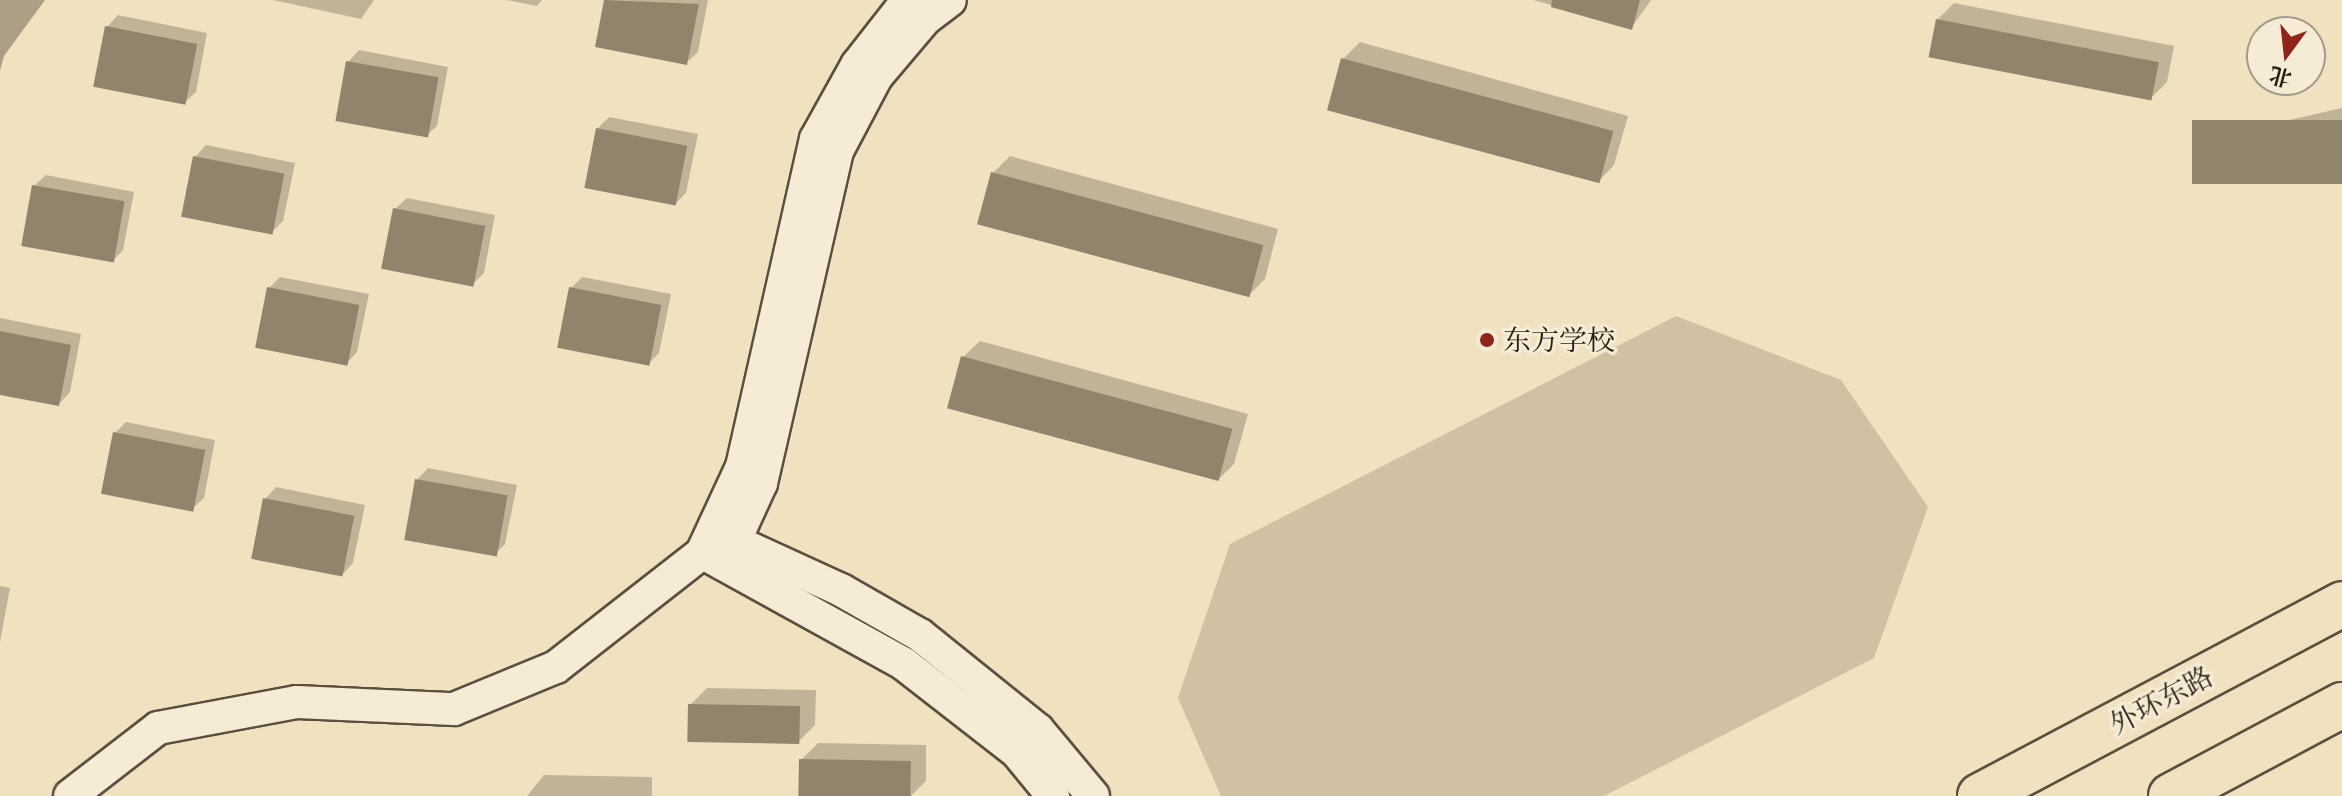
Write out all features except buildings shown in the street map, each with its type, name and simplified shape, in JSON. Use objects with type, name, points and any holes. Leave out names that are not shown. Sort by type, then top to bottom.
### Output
[{"type":"highway","name":"外环东路","points":[[1980,796],[2342,604]]},
{"type":"highway","points":[[2171,796],[2342,705]]},
{"type":"street","points":[[720,548],[742,467],[816,139],[857,65],[908,0]]},
{"type":"street","points":[[70,796],[158,728],[297,702],[454,709],[556,667],[720,548],[761,483],[837,151],[876,77],[925,19],[950,0]]},
{"type":"street","points":[[720,548],[904,664],[1017,752],[1053,796]]},
{"type":"street","points":[[720,548],[841,590],[920,635],[1038,730],[1093,796]]},
{"type":"shaded area","points":[[0,0],[45,0],[4,56],[0,71]]},
{"type":"shaded area","points":[[1676,316],[1841,380],[1928,507],[1874,658],[1604,796],[1221,796],[1178,698],[1230,544]]},
{"type":"place","name":"东方学校","points":[[1487,340]]}]
